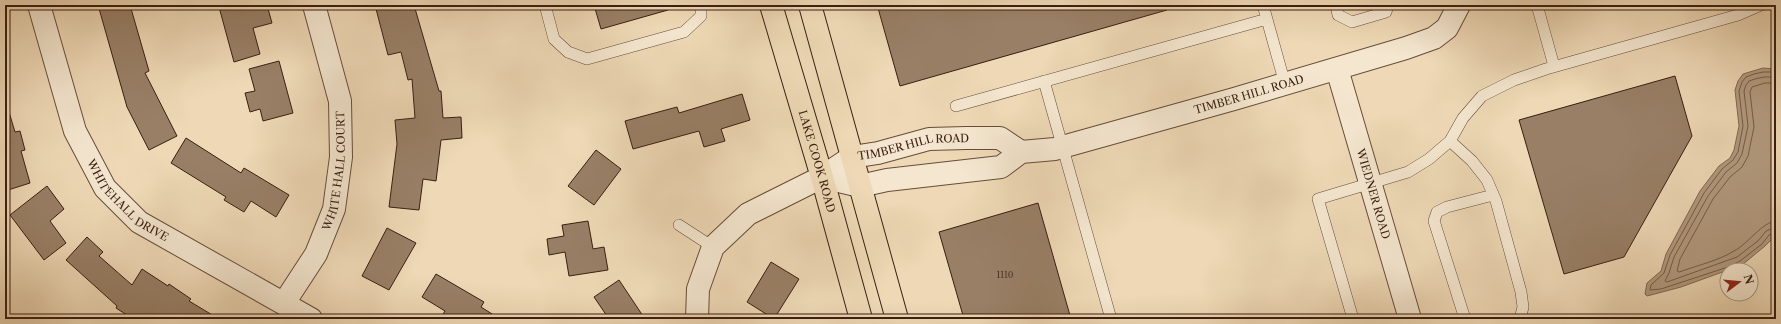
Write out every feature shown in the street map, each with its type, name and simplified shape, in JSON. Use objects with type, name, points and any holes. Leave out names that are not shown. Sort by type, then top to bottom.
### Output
[{"type":"main road","name":"LAKE COOK ROAD","points":[[771,5],[822,177],[861,319]]},
{"type":"main road","points":[[810,5],[897,319]]},
{"type":"street","name":"WHITEHALL DRIVE","points":[[39,5],[75,131],[105,188],[139,222],[310,319]]},
{"type":"street","name":"WHITE HALL COURT","points":[[284,303],[316,254],[334,209],[341,157],[340,100],[314,5]]},
{"type":"street","name":"TIMBER HILL ROAD","points":[[822,177],[860,186],[887,180],[1001,167],[1021,152],[1062,146],[1285,84],[1406,48],[1434,38],[1447,28],[1459,5]]},
{"type":"street","name":"WIEDNER ROAD","points":[[1337,69],[1410,319]]},
{"type":"street","name":"TIMBER HILL ROAD","points":[[822,177],[852,157],[929,140],[1000,138],[1021,152]]},
{"type":"street","points":[[697,319],[698,289],[713,247],[748,214],[822,177]]},
{"type":"lane","points":[[545,5],[554,39],[568,52],[587,59],[684,32],[701,16],[701,5]]},
{"type":"lane","points":[[1263,5],[1285,84]]},
{"type":"lane","points":[[1336,5],[1338,15],[1352,22],[1386,12],[1388,5]]},
{"type":"lane","points":[[1537,5],[1554,66]]},
{"type":"lane","points":[[1353,319],[1318,198],[1371,184],[1408,172],[1429,159],[1450,141],[1463,118],[1482,96],[1514,80],[1554,66],[1738,15],[1761,5]]},
{"type":"lane","points":[[956,106],[1267,19]]},
{"type":"lane","points":[[1044,81],[1111,319]]},
{"type":"lane","points":[[1450,141],[1472,161],[1487,180],[1493,195],[1521,292],[1523,307],[1520,319]]},
{"type":"lane","points":[[1464,319],[1434,221],[1437,212],[1493,195]]},
{"type":"lane","points":[[679,225],[713,247]]},
{"type":"water","points":[[1763,68],[1776,69],[1776,235],[1746,262],[1719,262],[1719,273],[1681,287],[1647,296],[1645,294],[1647,283],[1661,271],[1666,254],[1700,191],[1719,166],[1730,158],[1734,150],[1739,126],[1735,90],[1738,81],[1743,74]]},
{"type":"building","points":[[98,5],[130,5],[149,71],[145,73],[177,136],[149,150],[127,107]]},
{"type":"building","points":[[228,5],[267,5],[272,23],[253,28],[260,54],[234,62],[219,7]]},
{"type":"building","points":[[375,5],[414,5],[439,91],[441,91],[443,118],[461,117],[462,138],[441,140],[436,181],[423,179],[419,210],[389,207],[397,144],[395,120],[415,118],[412,79],[408,80],[401,52],[388,55]]},
{"type":"building","points":[[594,5],[668,5],[668,10],[601,29]]},
{"type":"building","points":[[889,5],[1166,5],[1167,10],[900,86],[878,8]]},
{"type":"building","points":[[279,61],[293,113],[263,121],[260,109],[250,112],[245,93],[255,91],[249,69]]},
{"type":"building","points":[[1675,76],[1692,136],[1624,257],[1564,274],[1519,120]]},
{"type":"building","points":[[742,94],[750,120],[721,129],[725,141],[704,147],[699,131],[633,149],[625,121],[677,107],[679,113]]},
{"type":"building","points":[[5,112],[9,112],[15,132],[20,131],[25,150],[21,151],[30,183],[5,191]]},
{"type":"building","points":[[186,138],[241,173],[244,168],[289,195],[276,217],[251,201],[244,212],[224,200],[226,197],[171,163]]},
{"type":"building","points":[[596,150],[621,169],[594,205],[568,186]]},
{"type":"building","points":[[47,186],[64,209],[50,221],[66,243],[44,260],[10,215]]},
{"type":"building","points":[[1038,203],[1071,319],[964,319],[939,232]]},
{"type":"building","points":[[588,221],[593,249],[604,247],[608,270],[569,276],[565,252],[549,255],[547,239],[564,236],[562,225]]},
{"type":"building","points":[[387,228],[416,243],[389,290],[362,276]]},
{"type":"building","points":[[87,237],[103,252],[99,256],[132,285],[142,269],[168,286],[169,284],[191,299],[189,301],[219,319],[133,319],[116,308],[117,306],[66,260]]},
{"type":"building","points":[[771,262],[799,279],[774,319],[747,302]]},
{"type":"building","points":[[436,274],[484,302],[481,307],[500,319],[440,319],[445,311],[422,297]]},
{"type":"building","points":[[619,280],[645,319],[609,319],[594,297]]}]
